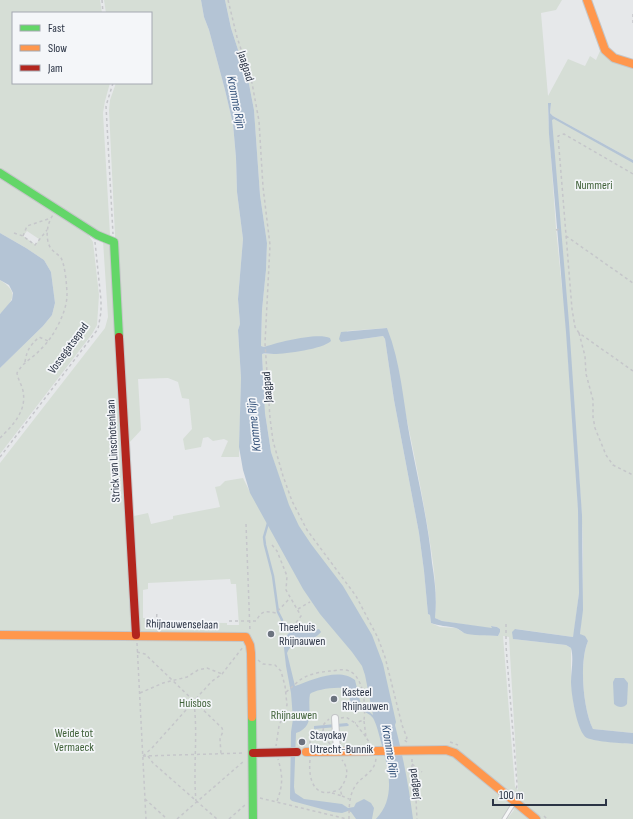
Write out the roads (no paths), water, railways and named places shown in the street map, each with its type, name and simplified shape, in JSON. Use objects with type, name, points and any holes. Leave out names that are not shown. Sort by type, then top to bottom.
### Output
[{"type":"street","points":[[587,0],[604,50],[608,55],[614,58],[633,64]]},
{"type":"street","name":"Strick van Linschotenlaan","points":[[0,173],[97,235],[114,242],[136,635]]},
{"type":"street","name":"Rhijnauwenselaan","points":[[0,634],[246,637],[249,640],[251,653],[253,753]]},
{"type":"street","points":[[335,720],[336,751]]},
{"type":"street","points":[[308,752],[408,748],[446,750],[455,753],[516,798],[536,819]]},
{"type":"street","points":[[253,819],[253,753],[293,752]]},
{"type":"lane","points":[[504,819],[513,807],[516,798]]},
{"type":"water","name":"Kromme Rijn","points":[[201,0],[225,0],[231,28],[249,84],[254,110],[260,195],[267,243],[261,346],[264,347],[288,340],[317,336],[330,338],[331,341],[327,344],[295,352],[262,354],[265,413],[271,452],[289,505],[299,526],[343,586],[372,635],[383,664],[396,722],[395,725],[406,772],[413,819],[376,819],[383,810],[389,792],[388,772],[378,730],[373,718],[369,714],[350,703],[349,690],[342,688],[330,688],[310,694],[308,722],[302,730],[296,733],[295,793],[304,799],[342,804],[348,808],[354,807],[356,803],[364,799],[371,803],[374,808],[372,819],[356,819],[351,812],[348,811],[342,813],[333,812],[292,801],[290,799],[291,732],[293,719],[291,693],[283,639],[293,629],[305,633],[319,629],[321,632],[313,638],[294,645],[287,653],[295,686],[325,676],[349,676],[355,680],[361,705],[373,715],[362,666],[320,614],[303,589],[250,493],[243,470],[239,447],[241,378],[238,299],[243,239],[237,192],[233,124],[209,30],[204,17]]},
{"type":"water","points":[[548,103],[551,103],[550,113],[553,116],[633,160],[633,163],[554,119],[552,120],[569,323],[582,515],[583,610],[580,634],[585,636],[588,641],[585,650],[583,685],[587,710],[593,729],[633,733],[633,744],[597,740],[587,738],[583,735],[575,712],[572,695],[571,648],[566,645],[513,639],[512,632],[515,629],[573,637],[579,593],[578,510],[566,332],[549,134]]},
{"type":"water","points":[[0,233],[44,260],[51,272],[55,303],[52,315],[43,326],[0,368],[0,314],[12,300],[13,293],[9,285],[0,280]]},
{"type":"water","points":[[387,328],[399,368],[410,438],[428,532],[434,577],[436,604],[435,618],[442,621],[492,628],[491,626],[497,627],[500,629],[498,636],[467,634],[456,628],[431,623],[430,615],[428,614],[419,533],[394,400],[385,339],[383,336],[341,342],[339,339],[341,332]]},
{"type":"water","points":[[615,678],[624,678],[628,683],[627,704],[623,707],[619,707],[614,704],[613,682]]},
{"type":"water","points":[[347,723],[349,725],[348,726],[314,729],[314,726]]},
{"type":"waterway","points":[[268,523],[264,537],[265,545],[273,576],[278,612],[282,620]]},
{"type":"place","name":"Theehuis Rhijnauwen","points":[[271,634]]},
{"type":"place","name":"Kasteel Rhijnauwen","points":[[334,699]]},
{"type":"place","name":"Stayokay Utrecht-Bunnik","points":[[302,742]]},
{"type":"park label","name":"Nummeri","points":[[594,185]]},
{"type":"park label","name":"Huisbos","points":[[195,703]]},
{"type":"park label","name":"Rhijnauwen","points":[[294,715]]},
{"type":"park label","name":"Weide tot Vermaeck","points":[[74,740]]}]
